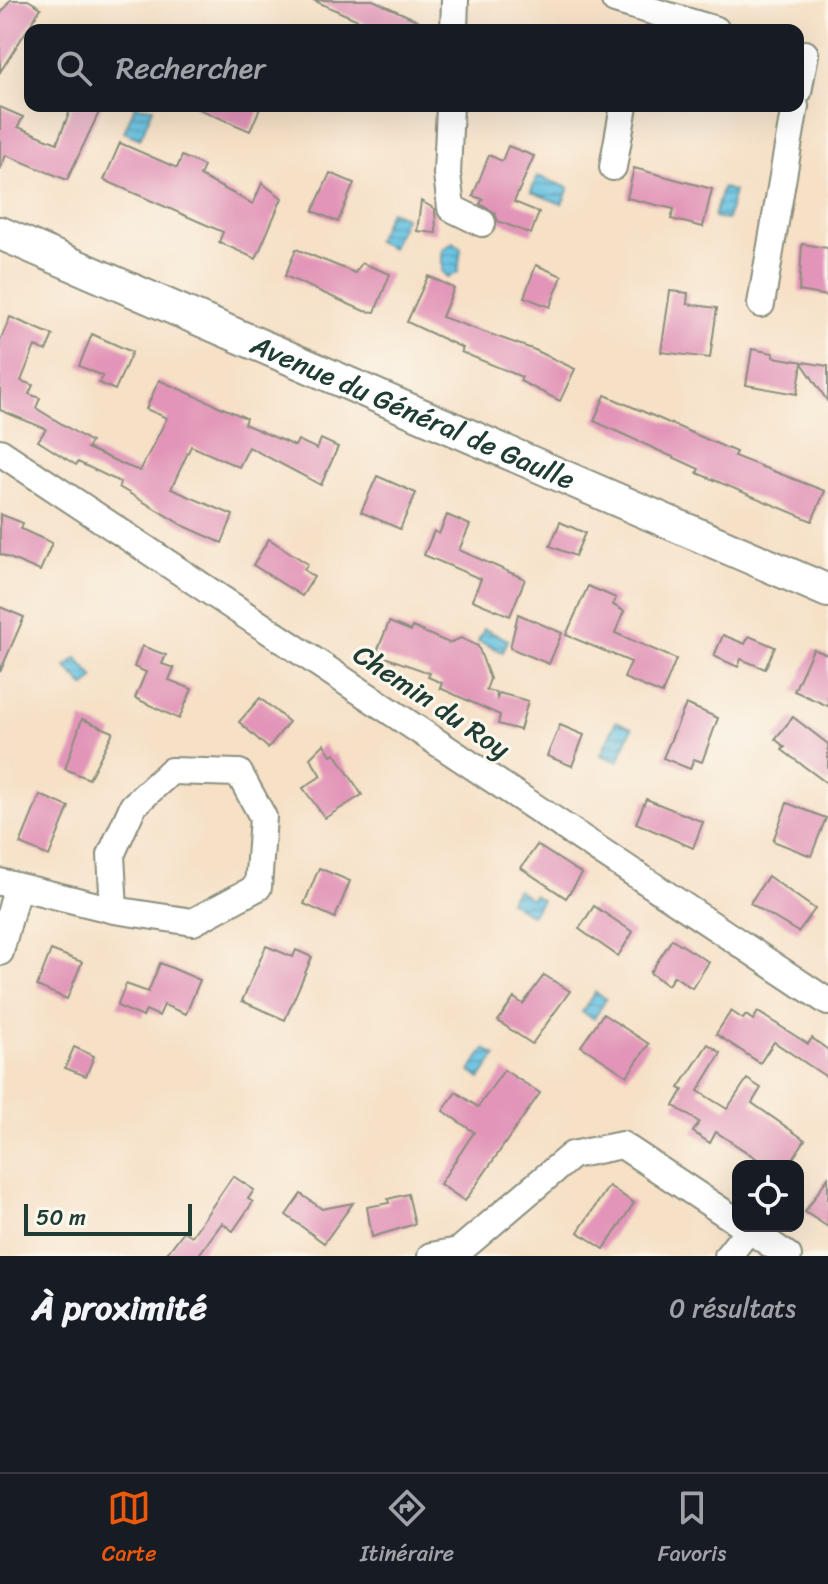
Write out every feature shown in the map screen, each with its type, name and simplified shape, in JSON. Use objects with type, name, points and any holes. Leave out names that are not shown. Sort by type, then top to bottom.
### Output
[{"type":"main road","name":"Avenue du Général de Gaulle","points":[[0,233],[828,591]]},
{"type":"street","points":[[454,24],[455,0]]},
{"type":"street","points":[[615,0],[640,20],[670,24]]},
{"type":"street","points":[[450,112],[447,174],[451,208],[482,223]]},
{"type":"street","points":[[613,167],[623,112]]},
{"type":"street","points":[[761,304],[794,112]]},
{"type":"street","name":"Chemin du Roy","points":[[0,452],[828,1002]]},
{"type":"street","points":[[0,952],[8,885],[114,910],[193,922],[258,887],[263,817],[239,773],[171,771],[133,806],[111,855],[114,910]]},
{"type":"street","points":[[431,1256],[459,1251],[572,1155],[622,1145],[732,1218]]},
{"type":"street","points":[[728,1256],[741,1232]]},
{"type":"street","points":[[753,1232],[788,1256]]},
{"type":"water","points":[[132,112],[151,112],[140,139],[124,132]]},
{"type":"water","points":[[537,176],[569,188],[562,204],[531,192]]},
{"type":"water","points":[[722,188],[734,191],[727,220],[714,217]]},
{"type":"water","points":[[390,211],[405,217],[392,248],[376,241]]},
{"type":"water","points":[[453,242],[461,248],[458,272],[448,278],[442,271],[442,250]]},
{"type":"water","points":[[484,629],[508,640],[503,652],[478,641]]},
{"type":"water","points":[[77,658],[94,678],[85,687],[66,667]]},
{"type":"water","points":[[616,721],[632,728],[618,762],[601,755]]},
{"type":"water","points":[[517,889],[531,899],[534,895],[542,900],[531,915],[509,901]]},
{"type":"water","points":[[595,992],[606,999],[594,1019],[582,1012]]},
{"type":"water","points":[[485,1049],[496,1056],[480,1079],[470,1071]]},
{"type":"building","points":[[10,0],[28,0],[41,8],[31,24],[24,24],[24,35],[0,72],[0,15]]},
{"type":"building","points":[[313,0],[373,0],[425,24],[367,24]]},
{"type":"building","points":[[0,107],[23,117],[18,127],[57,143],[70,112],[99,112],[67,180],[6,155],[0,170]]},
{"type":"building","points":[[206,112],[258,112],[250,131]]},
{"type":"building","points":[[120,143],[177,168],[182,156],[204,166],[200,176],[253,204],[262,183],[282,198],[256,259],[219,242],[223,232],[104,180]]},
{"type":"building","points":[[508,146],[534,156],[514,202],[539,212],[531,234],[498,221],[495,213],[480,204],[483,199],[473,196],[489,155],[502,161]]},
{"type":"building","points":[[634,168],[712,189],[703,227],[671,219],[674,209],[627,198]]},
{"type":"building","points":[[330,173],[354,183],[338,222],[313,211]]},
{"type":"building","points":[[421,201],[435,209],[436,233],[417,231]]},
{"type":"building","points":[[802,244],[828,248],[828,296],[799,291]]},
{"type":"building","points":[[296,249],[355,273],[362,263],[390,274],[375,312],[364,311],[285,276]]},
{"type":"building","points":[[536,265],[562,276],[550,307],[524,297]]},
{"type":"building","points":[[428,276],[454,288],[442,317],[535,350],[575,369],[560,401],[520,381],[522,377],[461,352],[463,348],[407,322]]},
{"type":"building","points":[[670,291],[688,293],[687,304],[717,308],[710,358],[661,352]]},
{"type":"building","points":[[10,317],[53,335],[46,351],[35,346],[21,381],[33,385],[29,394],[40,398],[36,408],[91,442],[87,448],[140,471],[167,418],[146,409],[159,380],[246,418],[244,424],[295,446],[298,440],[317,449],[321,439],[338,447],[321,485],[249,447],[239,467],[191,446],[171,489],[233,515],[222,543],[182,525],[119,487],[120,482],[78,462],[76,465],[38,441],[46,429],[0,410],[0,341]]},
{"type":"building","points":[[92,334],[132,352],[115,390],[99,383],[103,376],[79,366]]},
{"type":"building","points":[[752,349],[773,353],[773,357],[828,366],[828,402],[802,363],[797,394],[746,385]]},
{"type":"building","points":[[605,395],[736,452],[734,456],[825,491],[812,521],[697,473],[699,469],[594,421]]},
{"type":"building","points":[[377,476],[416,493],[400,529],[361,512]]},
{"type":"building","points":[[0,514],[23,523],[21,529],[52,543],[40,571],[0,554]]},
{"type":"building","points":[[447,515],[470,525],[459,550],[525,579],[510,616],[472,600],[481,579],[424,555],[434,531],[439,534]]},
{"type":"building","points":[[560,522],[585,533],[575,556],[550,546]]},
{"type":"building","points":[[269,539],[308,564],[304,570],[314,577],[302,596],[253,565]]},
{"type":"building","points":[[588,586],[616,598],[613,605],[624,611],[615,633],[676,659],[662,694],[624,678],[631,662],[566,635]]},
{"type":"building","points":[[0,607],[24,617],[0,672]]},
{"type":"building","points":[[518,614],[562,633],[549,664],[510,648]]},
{"type":"building","points":[[389,622],[411,631],[412,627],[449,643],[461,638],[478,646],[490,679],[486,690],[496,692],[497,698],[499,693],[528,701],[520,730],[498,724],[500,715],[440,688],[442,683],[428,677],[430,673],[376,654]]},
{"type":"building","points":[[723,635],[745,644],[749,636],[775,647],[765,669],[741,659],[738,667],[714,656]]},
{"type":"building","points":[[142,646],[166,655],[162,664],[174,668],[169,680],[192,689],[179,719],[135,698],[146,672],[134,667]]},
{"type":"building","points":[[813,649],[828,655],[828,706],[794,691]]},
{"type":"building","points":[[260,698],[289,722],[268,748],[239,722]]},
{"type":"building","points":[[686,704],[718,718],[702,762],[694,759],[690,769],[663,758]]},
{"type":"building","points":[[793,717],[828,744],[828,784],[782,750],[785,747],[775,739]]},
{"type":"building","points":[[82,719],[113,732],[89,779],[65,769]]},
{"type":"building","points":[[560,725],[584,735],[572,766],[547,756]]},
{"type":"building","points":[[324,744],[331,755],[335,753],[362,795],[325,818],[303,788],[321,776],[310,758]]},
{"type":"building","points":[[40,795],[69,807],[49,856],[20,844]]},
{"type":"building","points":[[646,799],[703,822],[693,848],[636,823]]},
{"type":"building","points":[[787,803],[826,818],[811,856],[773,841]]},
{"type":"building","points":[[537,845],[582,874],[566,898],[521,868]]},
{"type":"building","points":[[319,868],[350,881],[335,918],[304,904]]},
{"type":"building","points":[[768,876],[815,909],[798,932],[750,903]]},
{"type":"building","points":[[594,906],[633,932],[618,956],[579,929]]},
{"type":"building","points":[[672,939],[709,962],[692,988],[674,976],[668,985],[650,973]]},
{"type":"building","points":[[266,946],[293,957],[296,950],[312,957],[285,1020],[242,1001]]},
{"type":"building","points":[[51,950],[82,962],[67,999],[37,986]]},
{"type":"building","points":[[160,963],[200,980],[186,1014],[164,1005],[159,1016],[146,1010],[143,1017],[117,1006],[126,984],[148,992]]},
{"type":"building","points":[[544,975],[570,991],[532,1044],[498,1021],[514,998],[523,1004]]},
{"type":"building","points":[[731,1011],[743,1019],[746,1015],[753,1020],[758,1012],[808,1044],[812,1038],[828,1050],[828,1078],[774,1042],[760,1063],[716,1034]]},
{"type":"building","points":[[603,1014],[649,1044],[627,1076],[581,1046]]},
{"type":"building","points":[[708,1044],[721,1053],[698,1091],[727,1109],[747,1079],[761,1088],[752,1103],[805,1140],[792,1160],[759,1160],[716,1132],[710,1143],[693,1132],[699,1122],[674,1106],[683,1090],[679,1088]]},
{"type":"building","points":[[74,1047],[94,1056],[86,1076],[65,1068]]},
{"type":"building","points":[[504,1070],[540,1093],[465,1201],[440,1184],[474,1132],[443,1111],[456,1092],[478,1107]]},
{"type":"building","points":[[233,1176],[254,1190],[248,1199],[253,1202],[233,1231],[222,1223],[198,1256],[165,1256],[184,1231],[192,1236]]},
{"type":"building","points":[[828,1177],[828,1227],[805,1212]]},
{"type":"building","points":[[609,1186],[634,1203],[604,1249],[578,1232]]},
{"type":"building","points":[[301,1194],[322,1209],[353,1203],[324,1243],[286,1215]]},
{"type":"building","points":[[408,1194],[415,1224],[372,1237],[367,1207],[389,1203],[388,1199]]}]
